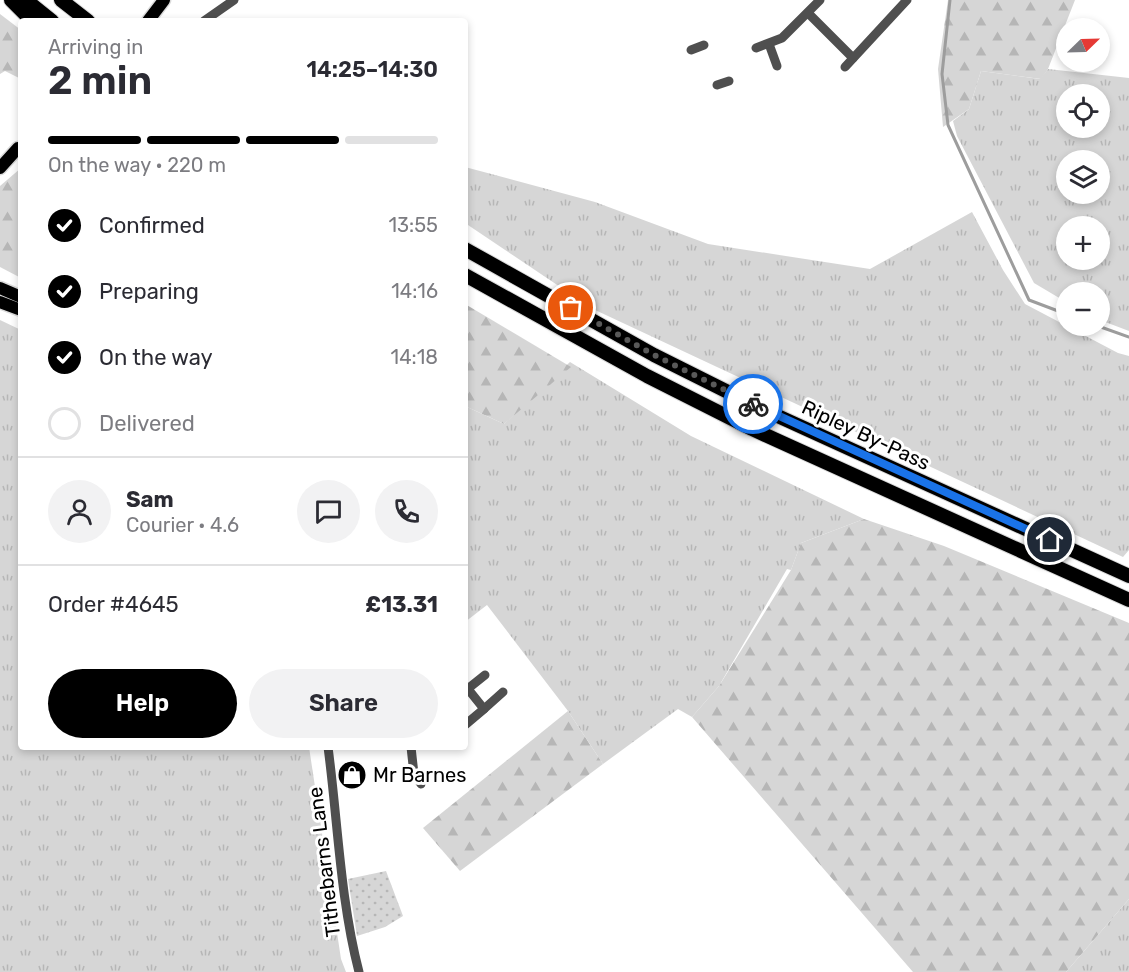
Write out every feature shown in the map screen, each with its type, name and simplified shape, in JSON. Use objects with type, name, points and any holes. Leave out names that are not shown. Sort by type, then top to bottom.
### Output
[{"type":"highway","points":[[11,0],[29,18]]},
{"type":"highway","points":[[26,0],[48,18]]},
{"type":"highway","points":[[61,0],[84,18]]},
{"type":"highway","name":"Ripley By-Pass","points":[[468,251],[654,355],[737,396],[1129,576]]},
{"type":"highway","points":[[468,277],[647,376],[752,429],[1129,600]]},
{"type":"main road","points":[[150,18],[162,3]]},
{"type":"main road","points":[[0,161],[18,148]]},
{"type":"main road","points":[[0,168],[18,149]]},
{"type":"main road","points":[[0,288],[18,296]]},
{"type":"main road","points":[[0,302],[18,309]]},
{"type":"street","points":[[208,18],[234,0]]},
{"type":"street","points":[[756,48],[782,38],[820,0]]},
{"type":"street","points":[[845,67],[907,0]]},
{"type":"street","points":[[808,13],[853,58]]},
{"type":"street","points":[[769,44],[777,66]]},
{"type":"street","points":[[691,50],[704,45]]},
{"type":"street","points":[[717,85],[729,81]]},
{"type":"street","points":[[468,688],[485,675]]},
{"type":"street","points":[[468,692],[484,709]]},
{"type":"street","points":[[468,722],[503,692]]},
{"type":"street","name":"Tithebarns Lane","points":[[328,750],[351,940],[359,972]]},
{"type":"street","points":[[411,750],[414,774],[421,784]]},
{"type":"green space","points":[[948,0],[1075,0],[1068,18],[1056,18],[1056,49],[1048,69],[1041,79],[981,71],[969,109],[943,127],[938,69]]},
{"type":"green space","points":[[0,14],[18,28],[18,78],[5,71],[0,74]]},
{"type":"green space","points":[[1048,69],[1056,70],[1056,72],[1129,78],[1129,331],[1110,324],[1110,282],[1056,282],[1056,296],[1034,283],[957,136],[953,121],[969,109],[981,71],[1040,79]]},
{"type":"green space","points":[[468,168],[595,202],[708,244],[870,269],[972,212],[1003,270],[1025,304],[1056,320],[1056,336],[1086,336],[1118,353],[1129,356],[1129,550],[1123,557],[593,309],[468,225]]},
{"type":"green space","points":[[18,171],[18,276],[0,267],[0,186]]},
{"type":"green space","points":[[468,306],[571,367],[504,424],[468,407]]},
{"type":"green space","points":[[0,320],[18,329],[18,750],[309,750],[341,959],[346,972],[0,972]]},
{"type":"green space","points":[[570,362],[691,436],[864,519],[801,543],[791,570],[787,569],[719,686],[692,717],[678,709],[603,764],[568,711],[487,605],[468,620],[468,407],[504,424]]},
{"type":"green space","points":[[864,519],[944,546],[1129,623],[1129,899],[1066,972],[913,972],[692,717],[719,686],[791,570],[801,543]]},
{"type":"green space","points":[[568,711],[603,764],[460,871],[423,828]]},
{"type":"green space","points":[[386,871],[403,916],[385,927],[357,936],[348,879]]},
{"type":"green space","points":[[1129,899],[1129,972],[1066,972]]},
{"type":"waterway","points":[[950,0],[942,74],[948,125],[1029,300],[1056,310]]},
{"type":"waterway","points":[[1110,330],[1129,337]]},
{"type":"way so far","points":[[571,308],[654,355],[753,404]]},
{"type":"place","name":"Mr Barnes","points":[[352,775]]},
{"type":"route","points":[[753,404],[1050,540]]}]
